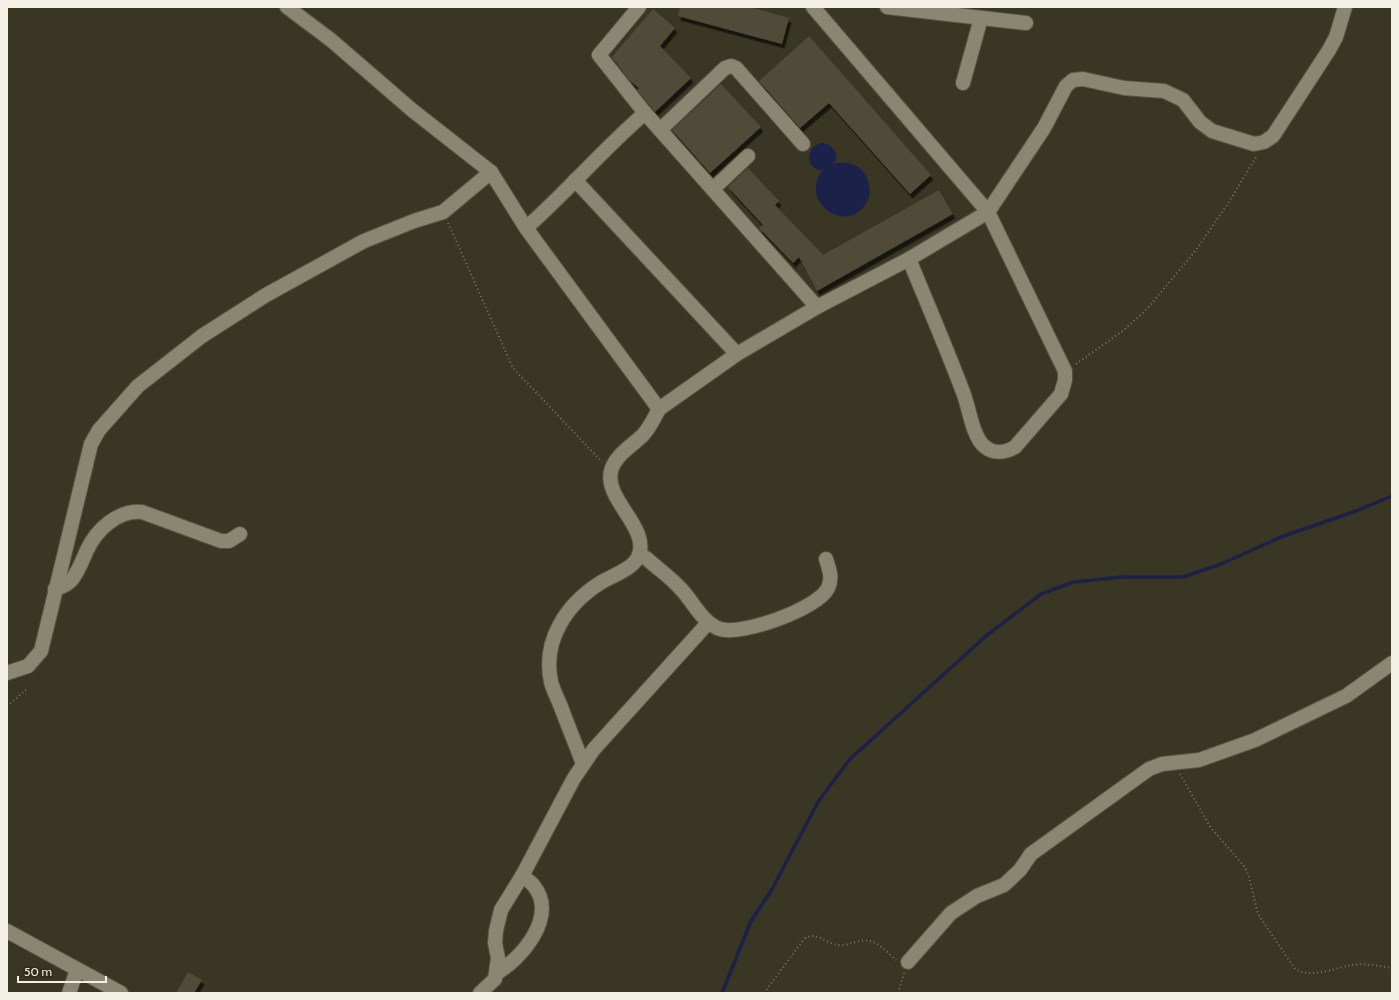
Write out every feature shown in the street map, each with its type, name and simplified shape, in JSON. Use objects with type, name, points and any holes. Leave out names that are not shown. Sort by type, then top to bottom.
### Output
[{"type":"street","points":[[287,7],[331,40],[412,110],[491,172],[526,228],[659,409]]},
{"type":"street","points":[[639,7],[598,55],[645,113],[817,307]]},
{"type":"street","points":[[813,7],[988,212],[1065,371],[1065,380],[1061,394],[1015,447],[1000,452],[983,445],[978,437],[964,394],[909,259]]},
{"type":"street","points":[[887,7],[1026,23]]},
{"type":"street","points":[[583,764],[551,683],[550,664],[554,636],[562,619],[577,602],[596,585],[630,566],[639,554],[640,540],[612,487],[611,471],[617,459],[649,427],[659,409],[737,354],[817,307],[909,259],[988,212],[1044,128],[1066,86],[1078,79],[1124,88],[1164,90],[1188,105],[1200,122],[1208,129],[1248,144],[1259,144],[1273,136],[1329,50],[1336,37],[1345,7]]},
{"type":"street","points":[[963,83],[981,18]]},
{"type":"street","points":[[660,130],[726,68],[731,66],[736,68],[755,87],[803,144]]},
{"type":"street","points":[[526,228],[576,180],[620,134],[645,113]]},
{"type":"street","points":[[713,188],[748,156]]},
{"type":"street","points":[[7,673],[28,666],[41,651],[90,444],[99,430],[138,386],[202,336],[266,295],[364,241],[408,223],[444,212],[491,172]]},
{"type":"street","points":[[576,180],[737,354]]},
{"type":"street","points":[[55,589],[65,586],[73,579],[91,542],[102,528],[128,512],[142,512],[221,541],[230,541],[240,534]]},
{"type":"street","points":[[639,554],[680,588],[708,623],[721,629],[741,630],[792,615],[826,591],[831,579],[826,559]]},
{"type":"street","points":[[480,993],[495,979],[497,973],[498,958],[495,943],[498,920],[506,900],[522,876],[566,792],[583,764],[594,749],[708,623]]},
{"type":"street","points":[[908,962],[952,913],[977,896],[1004,885],[1020,870],[1031,854],[1149,769],[1162,764],[1175,764],[1199,760],[1255,740],[1346,696],[1392,662]]},
{"type":"street","points":[[497,973],[510,964],[524,951],[534,937],[539,922],[541,909],[540,898],[534,886],[522,876]]},
{"type":"street","points":[[7,931],[121,993]]},
{"type":"street","points":[[69,993],[77,970]]},
{"type":"path","points":[[1065,371],[1124,330],[1158,297],[1196,250],[1229,202],[1258,153],[1259,144]]},
{"type":"path","points":[[444,212],[513,368],[611,471]]},
{"type":"path","points":[[7,706],[28,689]]},
{"type":"path","points":[[1175,764],[1184,784],[1211,828],[1245,867],[1258,914],[1295,970],[1311,974],[1353,965],[1392,968]]},
{"type":"path","points":[[764,993],[804,939],[812,935],[837,945],[863,941],[873,942],[896,960],[908,962],[898,993]]},
{"type":"water","points":[[823,143],[830,145],[834,149],[836,161],[832,164],[844,162],[850,163],[860,169],[867,178],[870,190],[869,198],[865,205],[856,214],[845,216],[835,215],[826,209],[819,201],[816,190],[817,179],[825,168],[821,171],[816,169],[812,165],[809,156],[813,148]]},
{"type":"building","points":[[680,7],[750,7],[789,18],[782,44],[678,16]]},
{"type":"building","points":[[653,9],[675,28],[660,46],[691,78],[655,112],[637,90],[639,88],[630,81],[612,57]]},
{"type":"building","points":[[809,36],[931,175],[910,194],[829,103],[800,128],[759,81]]},
{"type":"building","points":[[721,84],[761,127],[710,173],[672,130]]},
{"type":"building","points":[[748,168],[779,201],[775,205],[823,255],[939,190],[953,214],[817,291],[799,257],[793,263],[759,228],[763,225],[728,187]]},
{"type":"building","points":[[188,972],[202,980],[194,993],[176,993]]},
{"type":"waterway","points":[[722,993],[751,921],[771,891],[818,802],[849,760],[986,636],[1041,594],[1074,582],[1122,577],[1183,577],[1221,564],[1281,537],[1356,511],[1392,496]]}]
